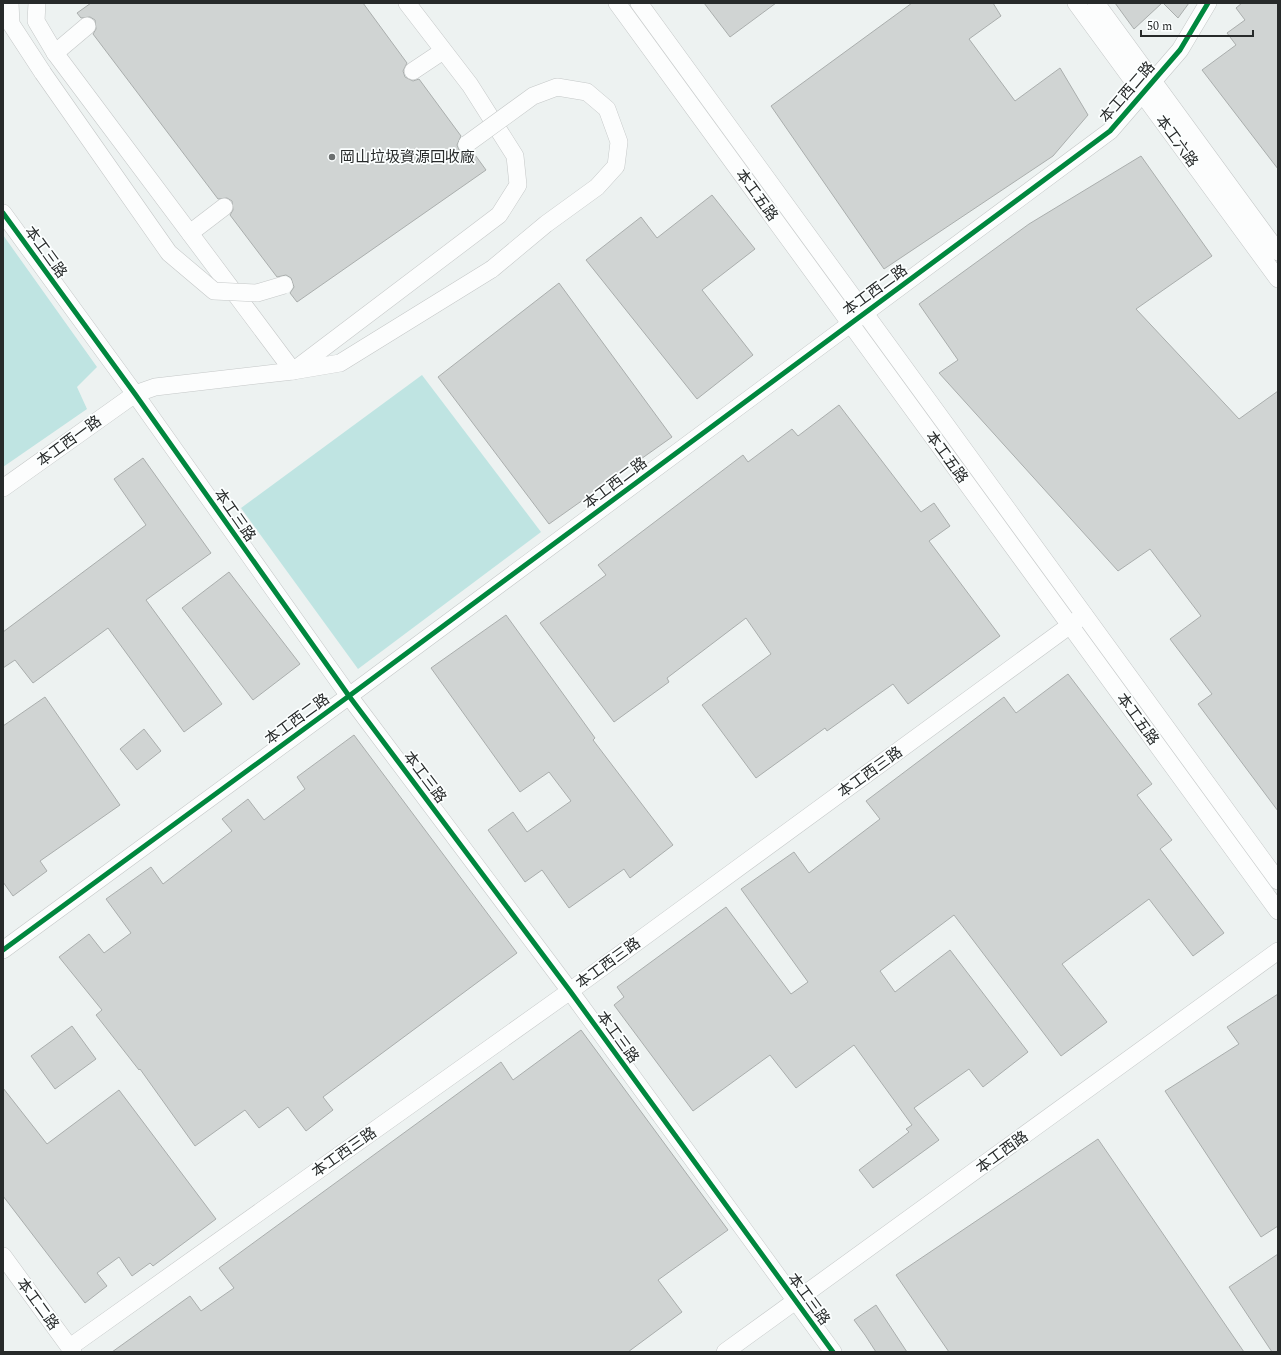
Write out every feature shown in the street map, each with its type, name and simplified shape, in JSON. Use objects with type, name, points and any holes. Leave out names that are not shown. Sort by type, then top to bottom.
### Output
[{"type":"street","points":[[10,3],[12,24],[42,73],[169,253],[214,291],[256,293],[284,286]]},
{"type":"street","points":[[37,3],[36,21],[55,53],[293,371],[499,215],[518,185],[515,156],[470,85],[407,3]]},
{"type":"street","name":"本工五路","points":[[617,3],[1278,911]]},
{"type":"street","name":"本工五路","points":[[639,3],[1278,881]]},
{"type":"street","name":"本工六路","points":[[1076,3],[1147,86],[1278,252]]},
{"type":"street","name":"本工六路","points":[[1096,3],[1147,86],[1278,279]]},
{"type":"street","name":"本工西二路","points":[[3,950],[349,696],[1110,131],[1147,86],[1180,50],[1208,3]]},
{"type":"street","points":[[55,53],[86,26]]},
{"type":"street","points":[[413,71],[443,51]]},
{"type":"street","name":"本工西一路","points":[[3,488],[135,394],[155,387],[293,371],[340,363],[492,269],[546,224],[597,187],[616,166],[619,142],[607,109],[587,92],[557,87],[533,96],[467,144]]},
{"type":"street","points":[[190,233],[224,207]]},
{"type":"street","name":"本工三路","points":[[3,213],[135,394],[349,696],[570,991],[833,1352]]},
{"type":"street","name":"本工西三路","points":[[71,1350],[570,991],[1084,615]]},
{"type":"street","name":"本工西路","points":[[725,1352],[1278,951]]},
{"type":"street","name":"本工二路","points":[[3,1256],[71,1350]]},
{"type":"shaded area","points":[[3,235],[97,367],[77,387],[87,409],[3,467]]},
{"type":"shaded area","points":[[422,375],[541,532],[358,669],[241,508]]},
{"type":"building","name":"岡山垃圾資源回收廠","points":[[91,3],[363,3],[407,63],[403,71],[405,77],[413,81],[419,79],[461,136],[457,145],[459,150],[468,154],[473,152],[486,170],[297,302],[290,293],[294,287],[291,278],[286,275],[277,277],[230,215],[233,210],[232,201],[227,198],[218,199],[93,34],[96,29],[95,20],[90,17],[81,18],[77,13]]},
{"type":"building","points":[[704,3],[776,3],[730,37]]},
{"type":"building","points":[[912,3],[993,3],[1001,16],[969,39],[1015,101],[1060,68],[1088,115],[1053,156],[884,269],[771,106]]},
{"type":"building","points":[[1115,3],[1162,3],[1134,29]]},
{"type":"building","points":[[1163,3],[1189,3],[1178,18]]},
{"type":"building","points":[[1242,3],[1278,3],[1278,169],[1202,70],[1236,45],[1227,33],[1245,20],[1236,8]]},
{"type":"building","points":[[1141,156],[1212,256],[1136,309],[1239,419],[1278,391],[1278,811],[1198,704],[1212,694],[1170,639],[1201,616],[1150,549],[1118,571],[939,373],[958,360],[919,304],[1029,224]]},
{"type":"building","points":[[712,195],[755,249],[702,290],[753,355],[697,399],[586,260],[641,217],[657,238]]},
{"type":"building","points":[[559,283],[672,437],[549,524],[438,377]]},
{"type":"building","points":[[839,405],[921,512],[934,503],[950,526],[929,541],[1000,636],[908,704],[893,684],[827,731],[825,728],[756,778],[702,705],[771,654],[746,618],[667,678],[669,682],[614,722],[540,623],[606,575],[598,565],[743,455],[748,462],[792,429],[798,436]]},
{"type":"building","points":[[143,458],[211,553],[146,600],[222,704],[184,732],[108,628],[33,683],[15,660],[3,668],[3,632],[146,525],[114,479]]},
{"type":"building","points":[[229,572],[300,664],[253,700],[182,608]]},
{"type":"building","points":[[506,615],[595,738],[593,740],[673,845],[630,878],[624,869],[569,908],[542,870],[525,882],[488,830],[513,812],[527,832],[571,801],[549,772],[520,792],[431,668]]},
{"type":"building","points":[[1068,674],[1152,784],[1137,795],[1172,840],[1160,849],[1224,933],[1193,956],[1149,899],[1062,964],[1107,1022],[1061,1056],[954,915],[880,971],[895,992],[950,950],[1028,1052],[983,1087],[969,1069],[914,1108],[939,1140],[873,1188],[859,1170],[909,1132],[906,1129],[912,1125],[854,1045],[796,1088],[770,1055],[693,1111],[614,1005],[624,997],[617,987],[726,907],[791,994],[808,982],[741,889],[794,852],[809,873],[880,819],[866,801],[1004,697],[1016,713]]},
{"type":"building","points":[[45,697],[120,805],[40,861],[47,871],[13,896],[3,882],[3,726]]},
{"type":"building","points":[[144,729],[161,751],[137,770],[120,749]]},
{"type":"building","points":[[354,735],[517,953],[323,1097],[333,1110],[306,1131],[288,1107],[259,1128],[245,1110],[195,1146],[140,1069],[139,1070],[96,1015],[102,1010],[59,957],[89,934],[104,953],[131,933],[106,899],[151,867],[163,884],[232,831],[222,819],[248,799],[264,820],[305,789],[297,777]]},
{"type":"building","points":[[1278,994],[1278,1226],[1261,1237],[1165,1091],[1239,1044],[1227,1027]]},
{"type":"building","points":[[72,1026],[96,1059],[55,1089],[31,1056]]},
{"type":"building","points":[[581,1030],[728,1230],[658,1280],[682,1312],[628,1352],[112,1352],[190,1296],[201,1311],[234,1288],[219,1268],[501,1062],[513,1080]]},
{"type":"building","points":[[3,1088],[47,1144],[119,1090],[216,1219],[153,1266],[150,1263],[132,1276],[119,1257],[97,1273],[107,1286],[85,1303],[3,1196]]},
{"type":"building","points":[[1098,1139],[1244,1352],[949,1352],[896,1275]]},
{"type":"building","points":[[1278,1254],[1278,1352],[1272,1352],[1229,1287]]},
{"type":"building","points":[[876,1305],[907,1352],[876,1352],[854,1320]]},
{"type":"cycle path","points":[[3,950],[349,696],[1110,131],[1180,50],[1208,3]]},
{"type":"cycle path","points":[[3,213],[135,394],[349,696],[570,991],[833,1352]]},
{"type":"place","name":"岡山垃圾資源回收廠","points":[[332,157]]}]
